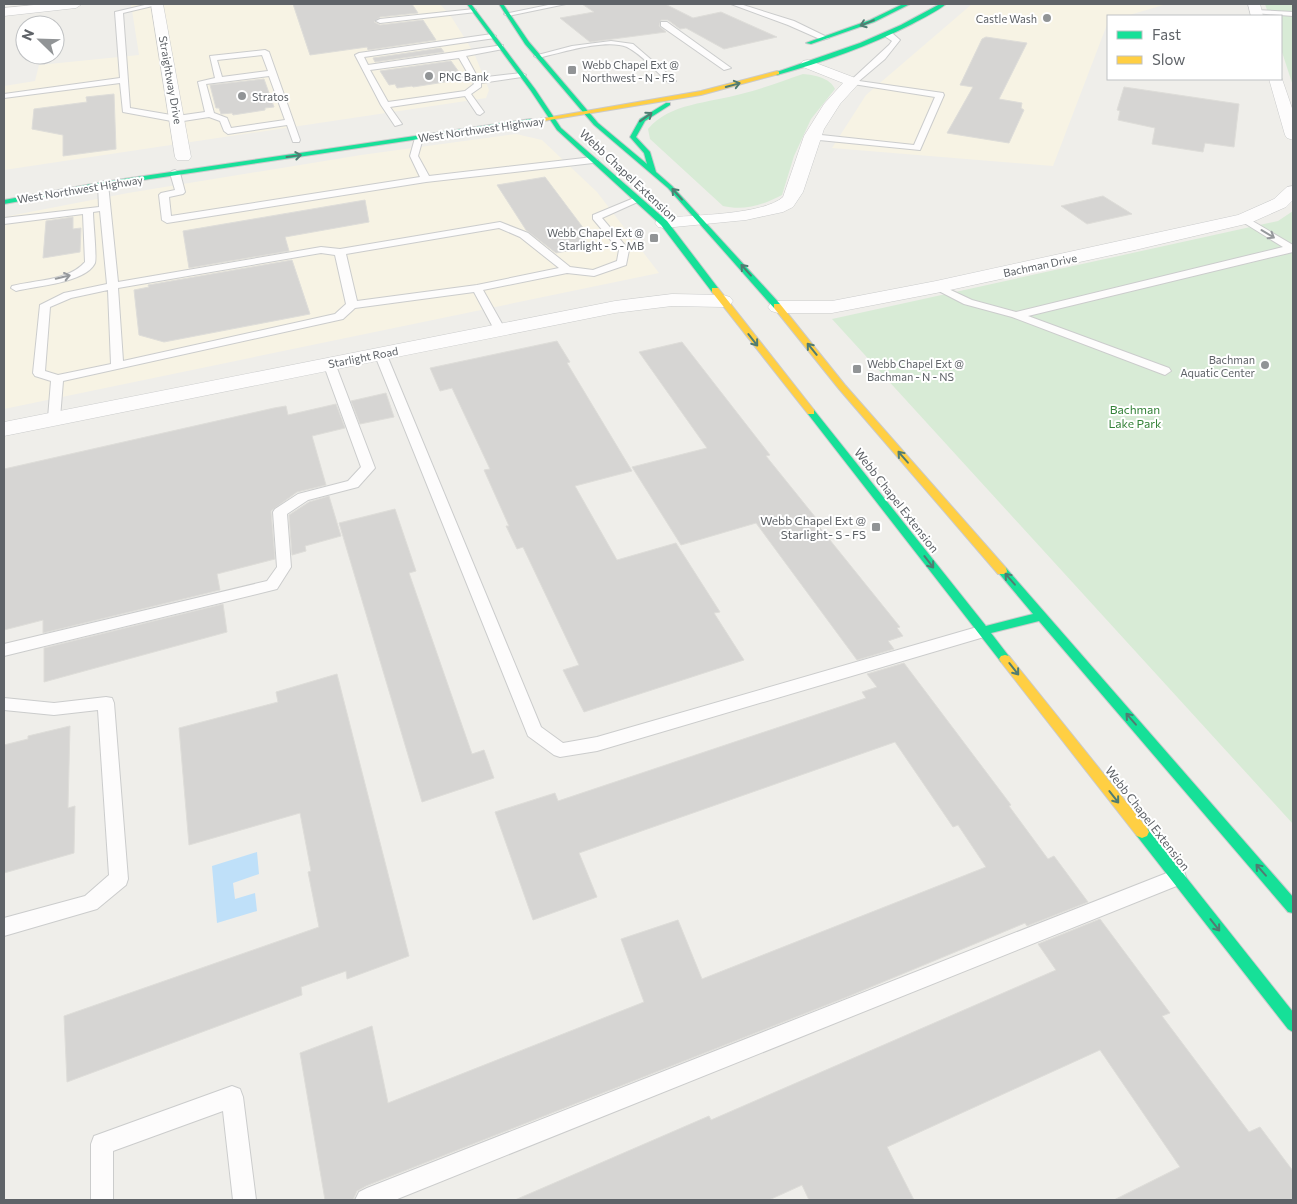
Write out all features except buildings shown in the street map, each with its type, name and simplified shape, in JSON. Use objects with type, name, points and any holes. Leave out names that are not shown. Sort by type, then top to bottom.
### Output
[{"type":"main road","points":[[801,46],[872,21],[908,4],[909,11],[885,25],[883,29],[890,35]]},
{"type":"main road","name":"West Northwest Highway","points":[[4,202],[103,184],[587,113],[685,96],[808,64],[868,44],[890,35],[943,4]]},
{"type":"main road","name":"Webb Chapel Extension","points":[[471,7],[522,75],[559,130],[664,223],[732,302],[984,631],[1293,1024]]},
{"type":"main road","points":[[496,8],[508,14]]},
{"type":"main road","name":"Webb Chapel Extension","points":[[508,14],[538,56],[578,97],[596,124],[653,171],[699,219],[769,306],[849,394],[1293,906]]},
{"type":"main road","points":[[710,72],[741,64]]},
{"type":"main road","points":[[654,84],[677,80]]},
{"type":"main road","points":[[653,171],[647,152],[633,136],[635,126],[643,117],[685,96]]},
{"type":"main road","name":"West Northwest Highway","points":[[525,106],[578,97]]},
{"type":"main road","points":[[176,173],[183,167],[197,162],[274,150],[296,140]]},
{"type":"main road","points":[[984,631],[1042,616]]},
{"type":"street","points":[[4,12],[76,4]]},
{"type":"street","name":"Straightway Drive","points":[[158,4],[183,156]]},
{"type":"street","points":[[664,223],[773,210],[789,202],[794,193],[812,137],[825,112],[842,91],[853,82],[808,64]]},
{"type":"street","points":[[1276,80],[1293,135]]},
{"type":"street","name":"Bachman Drive","points":[[769,306],[832,307],[936,287],[1244,219],[1280,203],[1293,191]]},
{"type":"street","name":"Starlight Road","points":[[4,429],[615,307],[672,300],[732,302]]},
{"type":"lane","points":[[158,4],[119,12],[126,110],[177,118],[210,114],[224,120],[228,131],[291,122]]},
{"type":"lane","points":[[442,4],[449,14]]},
{"type":"lane","points":[[508,14],[563,4]]},
{"type":"lane","points":[[734,4],[791,23],[825,38]]},
{"type":"lane","points":[[1256,11],[1293,14],[1290,4]]},
{"type":"lane","points":[[380,21],[449,14],[471,7]]},
{"type":"lane","points":[[664,24],[727,68]]},
{"type":"lane","points":[[853,82],[886,53],[894,43],[896,40],[890,35]]},
{"type":"lane","points":[[398,124],[385,105],[359,55],[492,36]]},
{"type":"lane","points":[[538,56],[602,44],[621,43],[630,46],[677,80]]},
{"type":"lane","points":[[365,68],[463,58],[500,47]]},
{"type":"lane","points":[[219,80],[213,58],[265,52],[296,140]]},
{"type":"lane","points":[[385,105],[467,93],[478,85],[463,58]]},
{"type":"lane","points":[[210,114],[202,82],[273,73]]},
{"type":"lane","points":[[476,81],[522,75]]},
{"type":"lane","points":[[4,96],[123,80]]},
{"type":"lane","points":[[812,137],[917,148],[940,95],[853,82]]},
{"type":"lane","points":[[467,93],[480,112]]},
{"type":"lane","points":[[419,138],[414,156],[426,179]]},
{"type":"lane","points":[[176,173],[180,192],[164,195],[167,220],[426,179],[593,160]]},
{"type":"lane","points":[[103,184],[113,286],[117,366]]},
{"type":"lane","points":[[568,270],[524,235],[500,225],[340,252],[321,250],[113,286],[68,295],[45,305],[39,373],[58,379],[340,317],[352,305],[477,288],[568,270],[594,273],[622,263],[624,250],[596,217],[637,200]]},
{"type":"lane","points":[[4,221],[104,208]]},
{"type":"lane","points":[[16,288],[66,277],[88,266],[90,262],[88,210]]},
{"type":"lane","points":[[1244,219],[1293,248]]},
{"type":"lane","points":[[1016,315],[1293,248]]},
{"type":"lane","points":[[340,252],[352,305]]},
{"type":"lane","points":[[936,287],[968,302],[1016,315],[1165,370]]},
{"type":"lane","points":[[477,288],[499,329]]},
{"type":"lane","points":[[380,353],[534,731],[560,750],[597,744],[984,631]]},
{"type":"lane","points":[[4,650],[272,586],[284,567],[280,512],[303,497],[353,484],[368,468],[329,363]]},
{"type":"lane","points":[[54,418],[58,379]]},
{"type":"lane","points":[[4,704],[54,709],[106,704],[119,879],[90,903],[4,927]]},
{"type":"lane","points":[[368,1200],[1177,877]]},
{"type":"lane","points":[[102,1200],[102,1144],[232,1096],[245,1200]]},
{"type":"shaded area","points":[[131,4],[440,4],[452,18],[474,53],[489,90],[486,98],[4,170],[4,86],[35,81],[39,65],[65,65],[65,62],[139,55]]},
{"type":"shaded area","points":[[972,4],[1167,4],[1129,15],[1107,15],[1107,25],[1053,166],[832,148],[866,95]]},
{"type":"shaded area","points":[[516,134],[542,140],[597,192],[659,273],[4,409],[4,217],[128,193],[361,155]]},
{"type":"green space","points":[[1265,4],[1293,4],[1293,86],[1282,52],[1282,15],[1269,15]]},
{"type":"green space","points":[[803,74],[817,76],[826,80],[835,89],[811,119],[794,156],[782,195],[768,202],[738,208],[723,206],[650,139],[648,129],[657,120],[678,109],[749,92]]},
{"type":"green space","name":"Bachman Lake Park","points":[[1293,211],[1293,824],[832,319],[1278,221]]},
{"type":"water","points":[[257,852],[259,874],[233,883],[235,899],[255,893],[257,911],[217,923],[212,866]]},
{"type":"traffic: fast","points":[[469,4],[533,90],[559,129],[664,223],[715,290]]},
{"type":"traffic: fast","points":[[501,4],[527,43],[596,124],[670,187],[777,306]]},
{"type":"traffic: fast","points":[[809,43],[872,21],[907,4]]},
{"type":"traffic: fast","points":[[777,73],[821,60],[883,36],[943,4]]},
{"type":"traffic: fast","points":[[653,171],[647,152],[633,137],[642,120],[668,104]]},
{"type":"traffic: fast","points":[[4,202],[103,184],[531,121]]},
{"type":"traffic: fast","points":[[811,412],[1005,659]]},
{"type":"traffic: fast","points":[[1002,571],[1293,907]]},
{"type":"traffic: fast","points":[[984,631],[1041,616]]},
{"type":"traffic: fast","points":[[1142,832],[1293,1024]]},
{"type":"traffic: slow","points":[[531,121],[701,93],[777,73]]},
{"type":"traffic: slow","points":[[715,290],[811,412]]},
{"type":"traffic: slow","points":[[777,306],[842,387],[1002,571]]},
{"type":"traffic: slow","points":[[1005,659],[1142,832]]},
{"type":"place","name":"Castle Wash","points":[[1047,18]]},
{"type":"place","name":"Webb Chapel Ext @ Northwest - N - FS","points":[[572,70]]},
{"type":"place","name":"PNC Bank","points":[[429,76]]},
{"type":"place","name":"Stratos","points":[[242,96]]},
{"type":"place","name":"Webb Chapel Ext @ Starlight - S - MB","points":[[654,238]]},
{"type":"place","name":"Bachman Aquatic Center","points":[[1265,365]]},
{"type":"place","name":"Webb Chapel Ext @ Bachman - N - NS","points":[[857,369]]},
{"type":"place","name":"Webb Chapel Ext @ Starlight- S - FS","points":[[876,527]]}]
